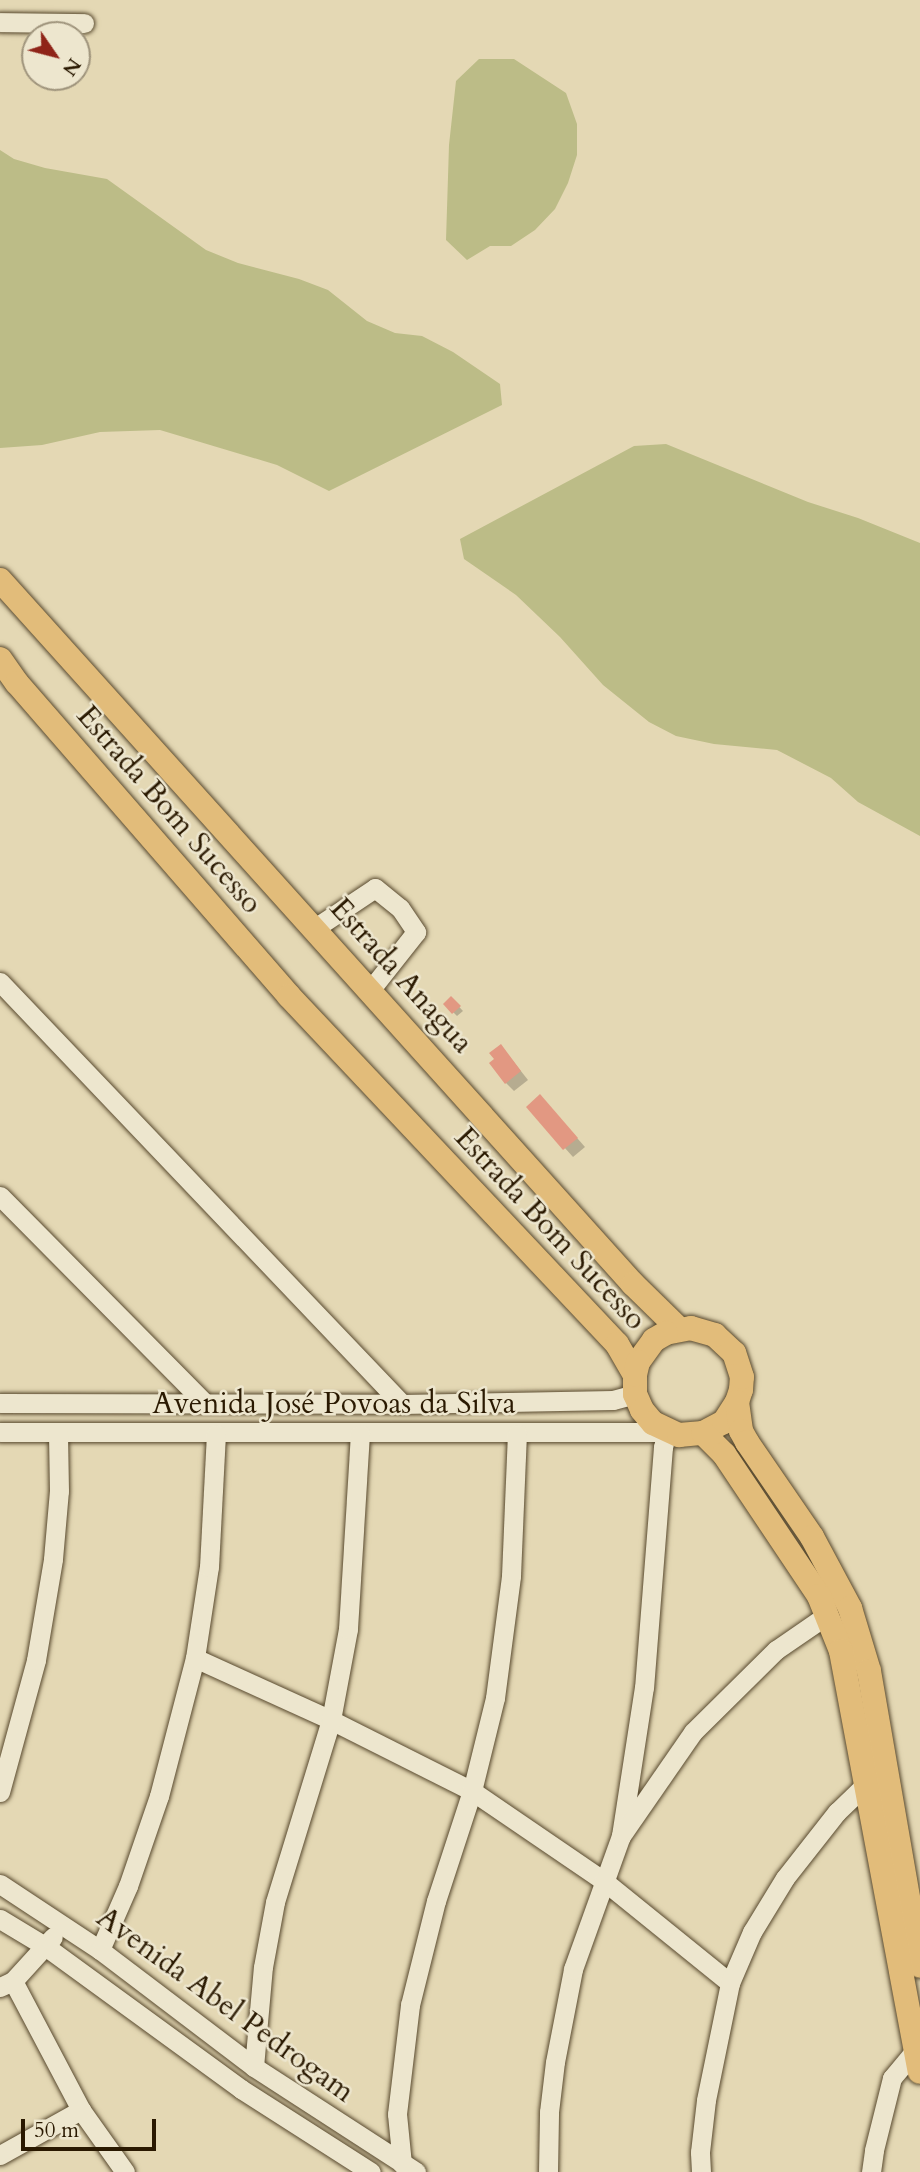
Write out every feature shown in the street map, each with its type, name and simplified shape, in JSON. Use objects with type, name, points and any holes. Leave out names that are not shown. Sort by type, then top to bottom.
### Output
[{"type":"main road","name":"Estrada Anagua","points":[[0,580],[633,1283],[679,1329]]},
{"type":"main road","name":"Estrada Bom Sucesso","points":[[0,659],[16,683],[289,996],[617,1344],[647,1416],[667,1432]]},
{"type":"main road","points":[[635,1385],[638,1362],[654,1340],[679,1329],[704,1330],[716,1335],[734,1353],[742,1377],[737,1402],[741,1431],[769,1497],[819,1596],[848,1681],[918,2058]]},
{"type":"main road","points":[[667,1432],[691,1436],[703,1433],[724,1422],[737,1402]]},
{"type":"main road","points":[[703,1433],[769,1497],[831,1568],[860,1637],[869,1671],[920,1966]]},
{"type":"street","points":[[0,22],[21,22]]},
{"type":"street","points":[[315,928],[375,888],[400,908],[416,932],[371,989]]},
{"type":"street","points":[[0,982],[402,1404]]},
{"type":"street","points":[[0,1196],[205,1403]]},
{"type":"street","name":"Avenida José Povoas da Silva","points":[[0,1403],[402,1404],[612,1400],[635,1385]]},
{"type":"street","name":"Avenida José Povoas da Silva","points":[[0,1432],[667,1432]]},
{"type":"street","points":[[0,1792],[36,1660],[53,1559],[59,1491],[58,1432]]},
{"type":"street","points":[[548,2172],[549,2112],[555,2062],[573,1969],[621,1836],[644,1687],[663,1447],[667,1432]]},
{"type":"street","points":[[100,1950],[128,1886],[159,1796],[195,1658],[209,1567],[216,1434]]},
{"type":"street","points":[[254,2067],[263,1967],[275,1902],[331,1720],[348,1629],[360,1434]]},
{"type":"street","points":[[409,2168],[397,2113],[410,2005],[436,1901],[472,1791],[495,1698],[511,1576],[517,1434]]},
{"type":"street","points":[[621,1836],[693,1732],[776,1650],[827,1615]]},
{"type":"street","points":[[195,1658],[331,1720],[472,1791],[604,1881],[730,1983]]},
{"type":"street","points":[[701,2172],[700,2152],[706,2100],[730,1983],[752,1932],[785,1878],[837,1812],[867,1783]]},
{"type":"street","name":"Avenida Abel Pedrogam","points":[[0,1884],[100,1950],[254,2067],[409,2168]]},
{"type":"street","name":"Avenida Abel Pedrogam","points":[[0,1919],[45,1946],[320,2142],[371,2172]]},
{"type":"street","points":[[64,1927],[7,1984],[81,2110],[125,2172]]},
{"type":"street","points":[[151,2024],[170,2003]]},
{"type":"street","points":[[871,2172],[892,2078],[918,2058]]},
{"type":"street","points":[[0,2155],[81,2110]]},
{"type":"street","points":[[320,2142],[331,2134],[334,2121]]},
{"type":"green space","points":[[479,59],[514,59],[566,93],[577,124],[577,155],[568,183],[555,209],[535,230],[511,246],[490,246],[467,260],[446,240],[449,145],[456,81]]},
{"type":"green space","points":[[0,150],[14,159],[45,168],[107,179],[206,250],[238,263],[299,279],[328,290],[367,321],[395,333],[422,336],[453,352],[500,384],[502,405],[329,491],[277,465],[160,430],[100,432],[42,445],[0,448]]},
{"type":"green space","points":[[666,444],[808,502],[858,518],[920,543],[920,836],[858,802],[831,778],[777,750],[714,744],[676,736],[649,722],[603,685],[560,637],[516,595],[464,559],[460,539],[634,446]]},
{"type":"building","points":[[451,996],[461,1006],[452,1014],[443,1004]]},
{"type":"building","points":[[501,1044],[521,1071],[505,1084],[489,1063],[494,1059],[489,1053]]},
{"type":"building","points":[[540,1094],[578,1138],[563,1150],[526,1107]]}]
